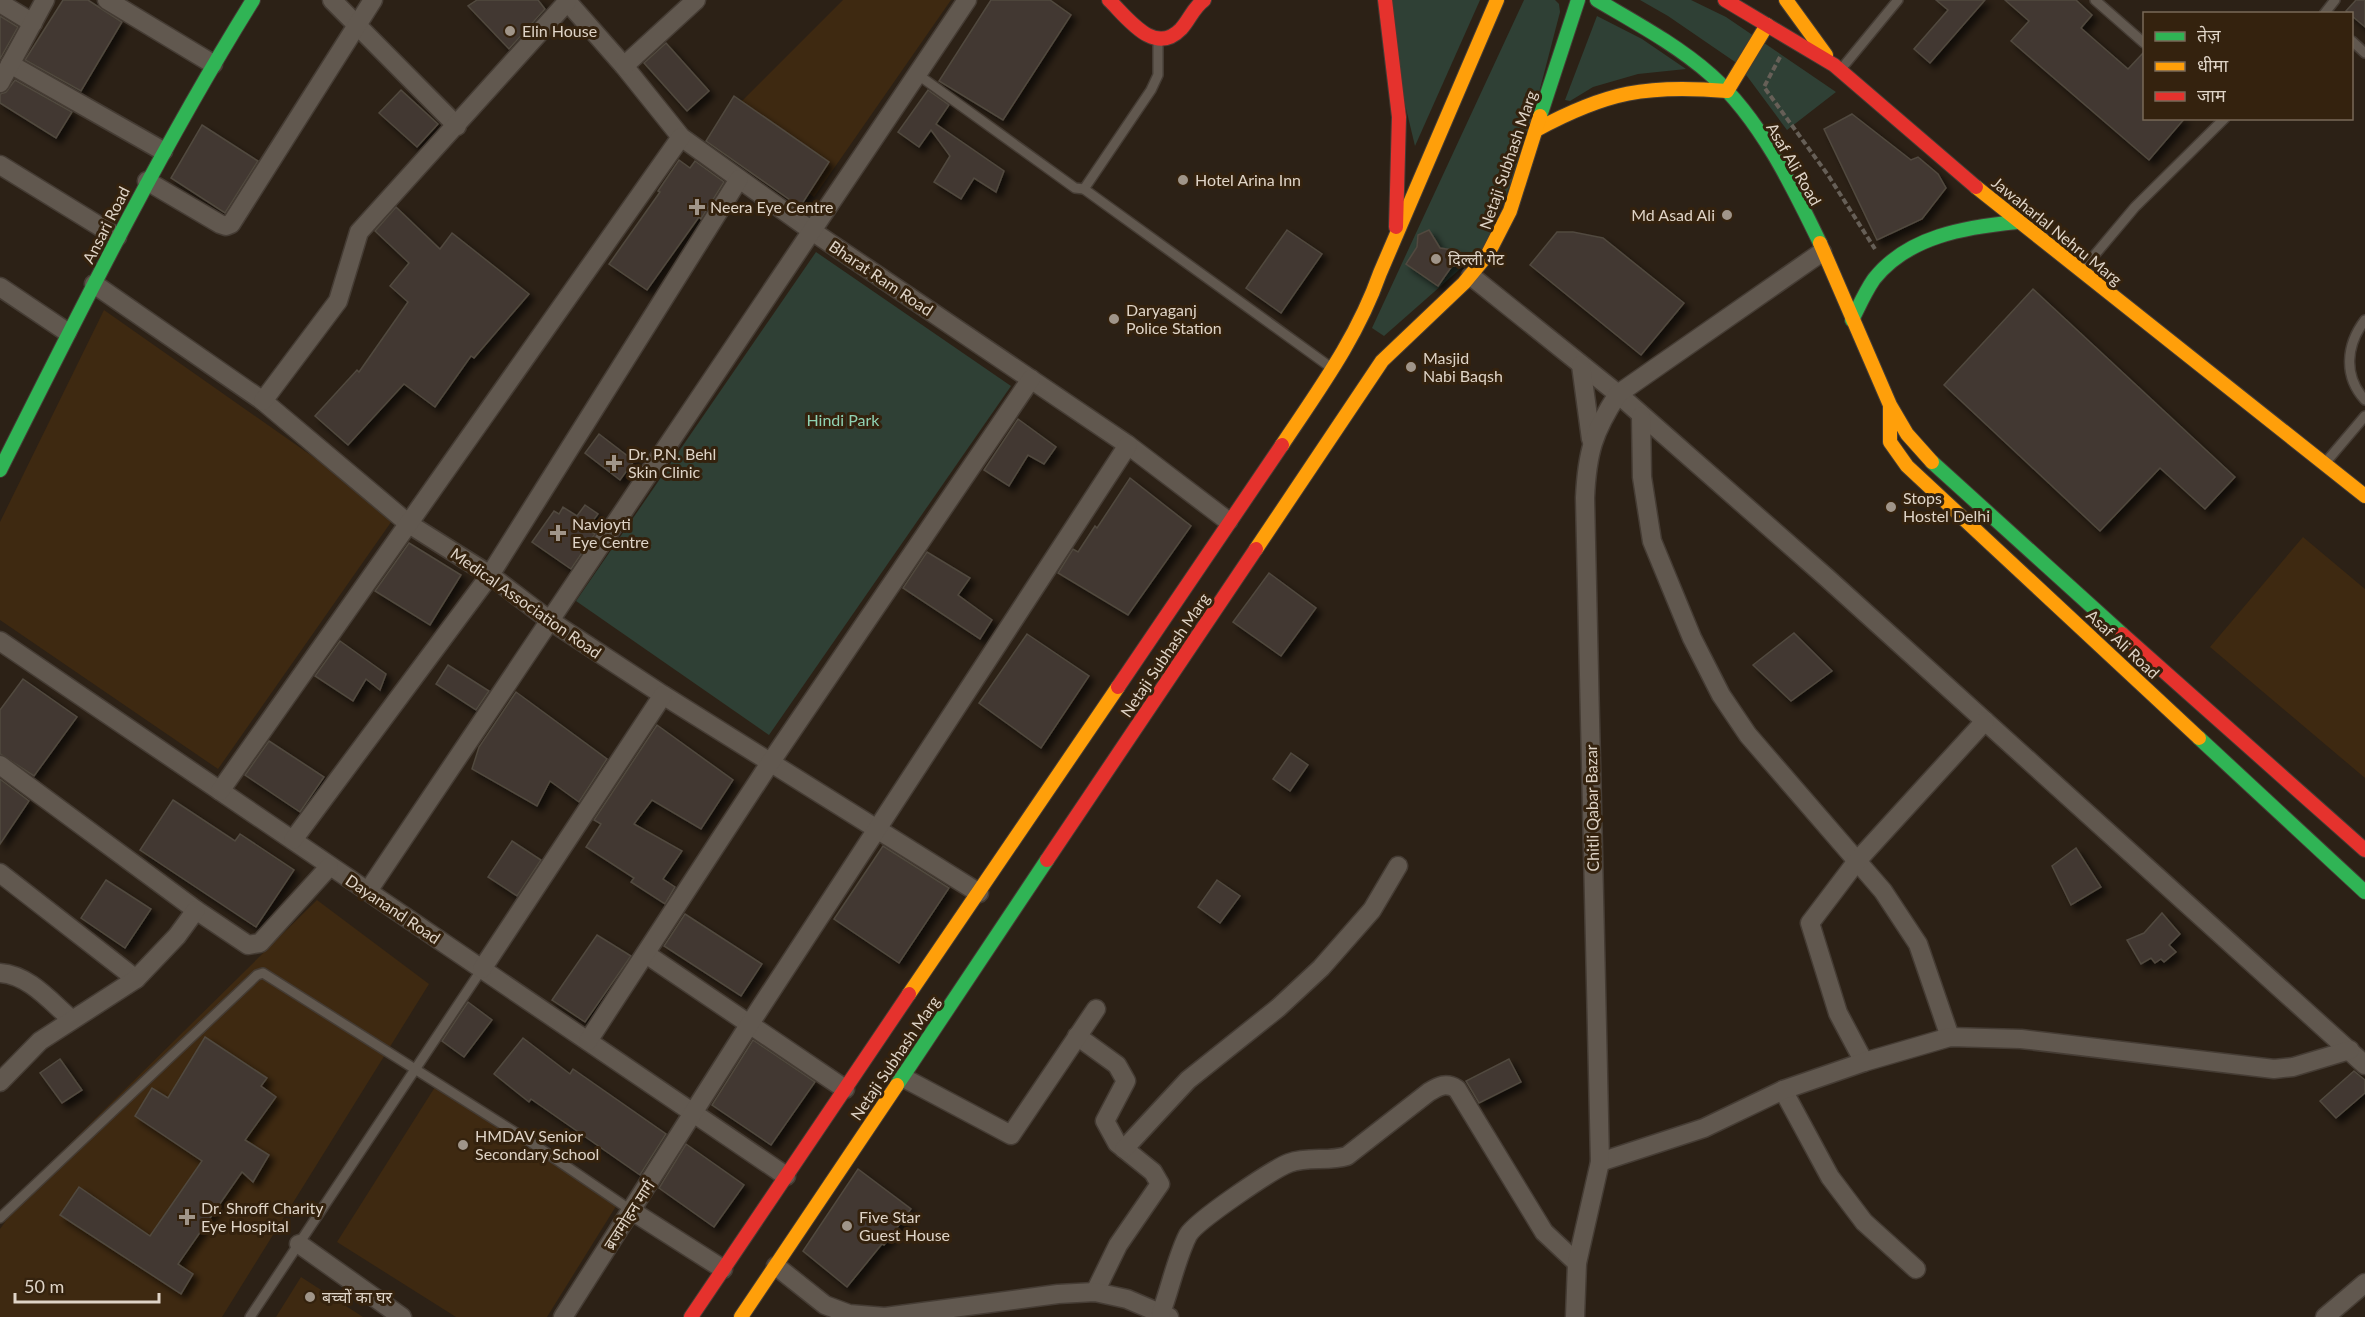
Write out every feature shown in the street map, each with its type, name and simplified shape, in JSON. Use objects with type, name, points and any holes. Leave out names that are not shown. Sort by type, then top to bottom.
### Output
[{"type":"main road","name":"Ansari Road","points":[[0,470],[7,434],[94,284],[163,151],[253,0]]},
{"type":"main road","points":[[1109,0],[1130,23],[1146,36],[1158,40],[1178,32],[1187,22],[1197,3]]},
{"type":"main road","points":[[1385,0],[1399,117],[1395,236]]},
{"type":"main road","name":"Netaji Subhash Marg","points":[[691,1317],[1333,369],[1366,312],[1395,236],[1497,0]]},
{"type":"main road","name":"Netaji Subhash Marg","points":[[741,1317],[1382,361],[1399,341],[1471,276],[1499,238],[1568,40],[1578,0]]},
{"type":"main road","name":"Asaf Ali Road","points":[[1597,0],[1686,55],[1726,91],[1760,136],[1796,195],[1890,405],[1907,434],[1941,472],[2365,850]]},
{"type":"main road","name":"Jawaharlal Nehru Marg","points":[[1725,0],[1837,68],[2018,222],[2365,496]]},
{"type":"main road","points":[[1786,0],[1837,68]]},
{"type":"main road","points":[[1536,130],[1579,106],[1627,90],[1677,86],[1726,91],[1767,25]]},
{"type":"main road","points":[[1852,320],[1876,276],[1904,250],[1970,227],[2018,222]]},
{"type":"main road","name":"Asaf Ali Road","points":[[1890,405],[1890,442],[1907,466],[2365,891]]},
{"type":"street","points":[[0,83],[45,0]]},
{"type":"street","points":[[107,0],[213,64]]},
{"type":"street","points":[[332,0],[358,23],[457,126]]},
{"type":"street","points":[[147,181],[220,224],[226,226],[231,224],[373,0]]},
{"type":"street","points":[[624,66],[696,0]]},
{"type":"street","points":[[368,891],[967,0]]},
{"type":"street","points":[[263,401],[338,301],[359,232],[457,126],[566,1]]},
{"type":"street","name":"Bharat Ram Road","points":[[566,1],[624,66],[681,137],[812,231],[1128,445],[1228,521]]},
{"type":"street","points":[[0,3],[33,23]]},
{"type":"street","points":[[10,64],[163,151]]},
{"type":"street","points":[[220,790],[681,137]]},
{"type":"street","points":[[0,165],[117,237]]},
{"type":"street","points":[[293,840],[490,575],[739,179]]},
{"type":"street","name":"Chitli Qabar Bazar","points":[[1575,1317],[1577,1263],[1600,1162],[1585,498],[1587,461],[1591,441],[1599,422],[1618,394],[1822,252]]},
{"type":"street","points":[[1471,276],[1618,394],[1985,721],[2365,1065]]},
{"type":"street","name":"Medical Association Road","points":[[94,284],[263,401],[409,524],[490,575],[549,620],[663,695],[979,893]]},
{"type":"street","points":[[0,287],[67,332]]},
{"type":"street","points":[[1581,364],[1591,441]]},
{"type":"street","points":[[588,1041],[770,764],[1031,379]]},
{"type":"street","points":[[1641,416],[1642,477],[1652,541],[1692,638],[1721,695],[1748,735],[1883,891],[1918,944],[1950,1037]]},
{"type":"street","name":"ब्रजमोहन मार्ग","points":[[563,1317],[749,1025],[1128,445]]},
{"type":"street","name":"Dayanand Road","points":[[0,641],[786,1176]]},
{"type":"street","points":[[482,969],[663,695]]},
{"type":"street","points":[[1864,1062],[1838,1013],[1810,923],[1857,861],[1985,721]]},
{"type":"street","points":[[0,765],[196,910],[248,945],[255,946],[329,867]]},
{"type":"street","points":[[1124,1149],[1188,1080],[1278,1008],[1321,968],[1372,910],[1398,866]]},
{"type":"street","points":[[0,873],[136,979]]},
{"type":"street","points":[[0,1082],[40,1041],[136,979],[177,936],[196,910]]},
{"type":"street","points":[[646,954],[845,1089]]},
{"type":"street","points":[[0,973],[18,976],[31,984],[72,1019]]},
{"type":"street","points":[[902,1077],[1011,1136],[1096,1009]]},
{"type":"street","points":[[1077,1036],[1117,1065],[1126,1081],[1105,1120],[1117,1143],[1153,1172],[1160,1184],[1118,1245],[1095,1292]]},
{"type":"street","points":[[1600,1162],[1704,1128],[1784,1090],[1864,1062],[1950,1037],[2021,1039],[2274,1069],[2294,1067],[2350,1050]]},
{"type":"street","points":[[776,1266],[825,1305],[849,1314],[885,1317],[1058,1294],[1095,1292],[1127,1299],[1165,1315],[1181,1250],[1190,1232],[1202,1220],[1287,1163],[1306,1159],[1332,1161],[1347,1156],[1429,1092],[1442,1085],[1451,1085],[1457,1089],[1544,1232],[1577,1263]]},
{"type":"street","points":[[1784,1090],[1830,1177],[1864,1222],[1916,1269]]},
{"type":"street","points":[[632,1210],[723,1269]]},
{"type":"street","points":[[299,1244],[402,1317]]},
{"type":"street","points":[[2325,1317],[2365,1283]]},
{"type":"lane","points":[[1837,68],[1898,0]]},
{"type":"lane","points":[[2095,0],[2143,41]]},
{"type":"lane","points":[[2326,12],[2335,0]]},
{"type":"lane","points":[[1084,189],[1151,90],[1158,75],[1158,40]]},
{"type":"lane","points":[[2353,42],[2365,53]]},
{"type":"lane","points":[[917,74],[1075,188],[1084,189],[1333,369]]},
{"type":"lane","points":[[2080,272],[2135,207],[2223,120]]},
{"type":"lane","points":[[2365,320],[2355,333],[2349,353],[2350,374],[2358,393],[2365,400]]},
{"type":"lane","points":[[2324,464],[2365,416]]},
{"type":"lane","points":[[250,1317],[482,969]]},
{"type":"lane","points":[[0,1218],[257,975],[270,975],[632,1210]]},
{"type":"path","points":[[1790,39],[1764,87],[1828,175],[1886,267]]},
{"type":"shaded area","points":[[843,0],[951,0],[814,197],[716,127]]},
{"type":"shaded area","points":[[104,310],[396,515],[218,769],[0,620],[0,522]]},
{"type":"shaded area","points":[[2303,537],[2365,589],[2365,778],[2210,647]]},
{"type":"shaded area","points":[[317,900],[429,984],[222,1317],[0,1317],[0,1229],[38,1175]]},
{"type":"shaded area","name":"HMDAV Senior Secondary School","points":[[435,1087],[618,1203],[547,1317],[456,1317],[337,1242]]},
{"type":"shaded area","name":"बच्चों का घर","points":[[301,1277],[363,1317],[276,1317]]},
{"type":"green space","points":[[1380,0],[1480,0],[1415,146]]},
{"type":"green space","points":[[1524,0],[1555,0],[1559,4],[1560,12],[1523,154],[1484,248],[1384,336],[1372,328]]},
{"type":"green space","points":[[1640,0],[1691,0],[1726,17],[1836,92],[1787,130],[1738,64],[1668,16]]},
{"type":"green space","points":[[1597,16],[1642,39],[1686,69],[1638,74],[1593,87],[1570,101],[1565,100]]},
{"type":"green space","name":"Hindi Park","points":[[816,252],[1011,386],[769,735],[576,601]]},
{"type":"building","points":[[63,0],[88,0],[122,22],[81,91],[25,60]]},
{"type":"building","name":"Elin House","points":[[477,0],[538,0],[545,9],[509,49],[468,6]]},
{"type":"building","points":[[991,0],[1050,0],[1071,15],[1003,120],[939,81]]},
{"type":"building","points":[[1936,0],[1985,0],[1930,63],[1914,49],[1948,10]]},
{"type":"building","points":[[2005,0],[2076,0],[2092,15],[2081,28],[2128,69],[2143,53],[2143,120],[2183,120],[2149,160],[2011,41],[2029,21]]},
{"type":"building","points":[[2356,0],[2365,0],[2365,27],[2353,17],[2353,12],[2346,11]]},
{"type":"building","points":[[0,16],[18,27],[0,59]]},
{"type":"building","points":[[666,43],[709,91],[687,111],[644,63]]},
{"type":"building","points":[[15,80],[72,112],[56,138],[0,103],[0,94],[6,92]]},
{"type":"building","points":[[401,90],[438,124],[417,147],[379,113]]},
{"type":"building","points":[[928,90],[949,105],[936,124],[1004,171],[996,192],[974,178],[961,199],[934,182],[950,156],[931,130],[919,147],[898,132]]},
{"type":"building","points":[[734,96],[829,162],[800,207],[706,141]]},
{"type":"building","points":[[1852,114],[1911,160],[1918,157],[1938,174],[1946,188],[1922,219],[1877,240],[1824,129]]},
{"type":"building","points":[[202,125],[258,161],[225,213],[171,178]]},
{"type":"building","points":[[679,160],[690,168],[695,161],[724,182],[701,219],[699,217],[647,290],[609,264],[660,192],[658,191]]},
{"type":"building","points":[[396,207],[440,249],[452,233],[529,294],[474,358],[471,356],[435,407],[404,384],[348,445],[315,416],[357,370],[359,372],[408,302],[390,286],[409,263],[375,231]]},
{"type":"building","points":[[1287,230],[1322,254],[1281,313],[1246,288]]},
{"type":"building","name":"दिल्ली गेट","points":[[1429,230],[1440,248],[1459,251],[1466,258],[1458,266],[1452,266],[1438,286],[1406,264],[1417,247],[1418,235]]},
{"type":"building","points":[[1557,232],[1573,232],[1603,238],[1684,303],[1641,355],[1530,265]]},
{"type":"building","points":[[2033,289],[2235,477],[2205,509],[2160,468],[2100,531],[1944,385]]},
{"type":"building","points":[[1018,419],[1056,447],[1044,464],[1028,455],[1009,486],[984,470]]},
{"type":"building","points":[[599,434],[634,461],[620,480],[585,453]]},
{"type":"building","points":[[1130,478],[1191,526],[1128,615],[1058,573],[1073,549],[1078,552],[1095,526],[1097,528]]},
{"type":"building","points":[[585,505],[598,514],[587,529],[595,534],[571,569],[532,542],[554,511],[559,514],[563,507],[577,516]]},
{"type":"building","points":[[409,543],[461,575],[430,625],[375,591]]},
{"type":"building","points":[[927,552],[970,578],[958,595],[992,620],[980,639],[903,588]]},
{"type":"building","points":[[1269,573],[1316,608],[1281,656],[1233,622]]},
{"type":"building","points":[[1794,633],[1832,671],[1791,701],[1753,665]]},
{"type":"building","points":[[1027,634],[1089,676],[1041,748],[979,703]]},
{"type":"building","points":[[340,641],[386,674],[380,690],[366,679],[353,701],[315,676]]},
{"type":"building","points":[[448,665],[489,691],[476,710],[436,684]]},
{"type":"building","points":[[23,679],[77,717],[34,776],[0,754],[0,710]]},
{"type":"building","points":[[516,692],[607,759],[579,802],[550,781],[537,806],[472,769],[479,747]]},
{"type":"building","points":[[657,725],[733,780],[701,829],[652,800],[634,824],[682,851],[663,879],[675,887],[665,904],[631,882],[634,878],[586,847],[601,824],[594,820]]},
{"type":"building","points":[[269,741],[324,777],[300,812],[245,775]]},
{"type":"building","points":[[1291,753],[1308,765],[1290,791],[1273,779]]},
{"type":"building","points":[[0,779],[29,801],[0,844]]},
{"type":"building","points":[[173,800],[235,841],[240,834],[294,870],[256,927],[140,850]]},
{"type":"building","points":[[512,841],[541,860],[517,896],[488,877]]},
{"type":"building","points":[[883,846],[949,888],[899,963],[834,919]]},
{"type":"building","points":[[2076,848],[2101,887],[2071,905],[2052,866]]},
{"type":"building","points":[[106,880],[151,909],[125,948],[81,918]]},
{"type":"building","points":[[1217,880],[1240,896],[1220,923],[1198,907]]},
{"type":"building","points":[[2162,913],[2180,934],[2169,945],[2176,952],[2164,962],[2161,959],[2155,963],[2151,958],[2141,964],[2127,940],[2144,933]]},
{"type":"building","points":[[685,914],[762,964],[741,996],[664,946]]},
{"type":"building","points":[[597,935],[631,956],[585,1022],[552,1000]]},
{"type":"building","points":[[468,1002],[492,1020],[464,1057],[442,1041]]},
{"type":"building","points":[[205,1037],[267,1078],[261,1086],[276,1097],[245,1140],[269,1155],[253,1182],[242,1172],[178,1264],[193,1274],[181,1294],[60,1215],[79,1187],[150,1236],[202,1161],[135,1116],[152,1088],[168,1098]]},
{"type":"building","points":[[523,1038],[570,1074],[573,1069],[666,1134],[640,1175],[531,1099],[529,1102],[494,1074]]},
{"type":"building","points":[[753,1040],[815,1082],[771,1145],[712,1105]]},
{"type":"building","points":[[60,1059],[82,1090],[62,1103],[40,1073]]},
{"type":"building","points":[[1509,1059],[1521,1082],[1479,1103],[1466,1081]]},
{"type":"building","points":[[2354,1071],[2365,1080],[2365,1093],[2336,1118],[2320,1101]]},
{"type":"building","points":[[686,1144],[744,1185],[714,1227],[659,1188]]},
{"type":"building","points":[[858,1169],[911,1209],[884,1245],[882,1244],[847,1287],[803,1251]]},
{"type":"traffic: fast","points":[[0,470],[90,291],[153,173],[253,0]]},
{"type":"traffic: fast","points":[[1540,116],[1578,0]]},
{"type":"traffic: fast","points":[[1597,0],[1684,54],[1729,92],[1760,132],[1798,198],[1820,243]]},
{"type":"traffic: fast","points":[[1852,320],[1874,279],[1888,264],[1904,253],[1939,236],[1978,227],[2017,222]]},
{"type":"traffic: fast","points":[[1932,462],[2122,634]]},
{"type":"traffic: fast","points":[[2199,738],[2365,892]]},
{"type":"traffic: fast","points":[[897,1085],[1047,860]]},
{"type":"traffic: slow","points":[[1282,445],[1337,362],[1371,297],[1497,0]]},
{"type":"traffic: slow","points":[[1786,0],[1826,55]]},
{"type":"traffic: slow","points":[[1536,130],[1584,107],[1628,94],[1673,89],[1727,91],[1767,25]]},
{"type":"traffic: slow","points":[[1256,549],[1382,361],[1464,283],[1488,254],[1510,211],[1540,116]]},
{"type":"traffic: slow","points":[[1976,187],[2365,496]]},
{"type":"traffic: slow","points":[[1820,243],[1890,405],[1907,434],[1932,462]]},
{"type":"traffic: slow","points":[[1890,407],[1890,442],[1907,466],[2199,738]]},
{"type":"traffic: slow","points":[[909,994],[1118,687]]},
{"type":"traffic: slow","points":[[741,1317],[897,1085]]},
{"type":"traffic: jam","points":[[1109,0],[1142,31],[1151,37],[1161,39],[1181,29],[1204,0]]},
{"type":"traffic: jam","points":[[1385,0],[1399,117],[1396,227]]},
{"type":"traffic: jam","points":[[1725,0],[1834,65],[1976,187]]},
{"type":"traffic: jam","points":[[1118,687],[1282,445]]},
{"type":"traffic: jam","points":[[1047,860],[1256,549]]},
{"type":"traffic: jam","points":[[2122,634],[2365,850]]},
{"type":"traffic: jam","points":[[691,1317],[909,994]]},
{"type":"place","name":"Elin House","points":[[510,31]]},
{"type":"place","name":"Hotel Arina Inn","points":[[1183,180]]},
{"type":"place","name":"Neera Eye Centre","points":[[697,207]]},
{"type":"place","name":"Md Asad Ali","points":[[1727,215]]},
{"type":"place","name":"दिल्ली गेट","points":[[1436,259]]},
{"type":"place","name":"Daryaganj Police Station","points":[[1114,319]]},
{"type":"place","name":"Masjid Nabi Baqsh","points":[[1411,367]]},
{"type":"place","name":"Dr. P.N. Behl Skin Clinic","points":[[614,463]]},
{"type":"place","name":"Stops Hostel Delhi","points":[[1891,507]]},
{"type":"place","name":"Navjoyti Eye Centre","points":[[558,533]]},
{"type":"place","name":"HMDAV Senior Secondary School","points":[[463,1145]]},
{"type":"place","name":"Dr. Shroff Charity Eye Hospital","points":[[187,1217]]},
{"type":"place","name":"Five Star Guest House","points":[[847,1226]]},
{"type":"place","name":"बच्चों का घर","points":[[310,1297]]}]
